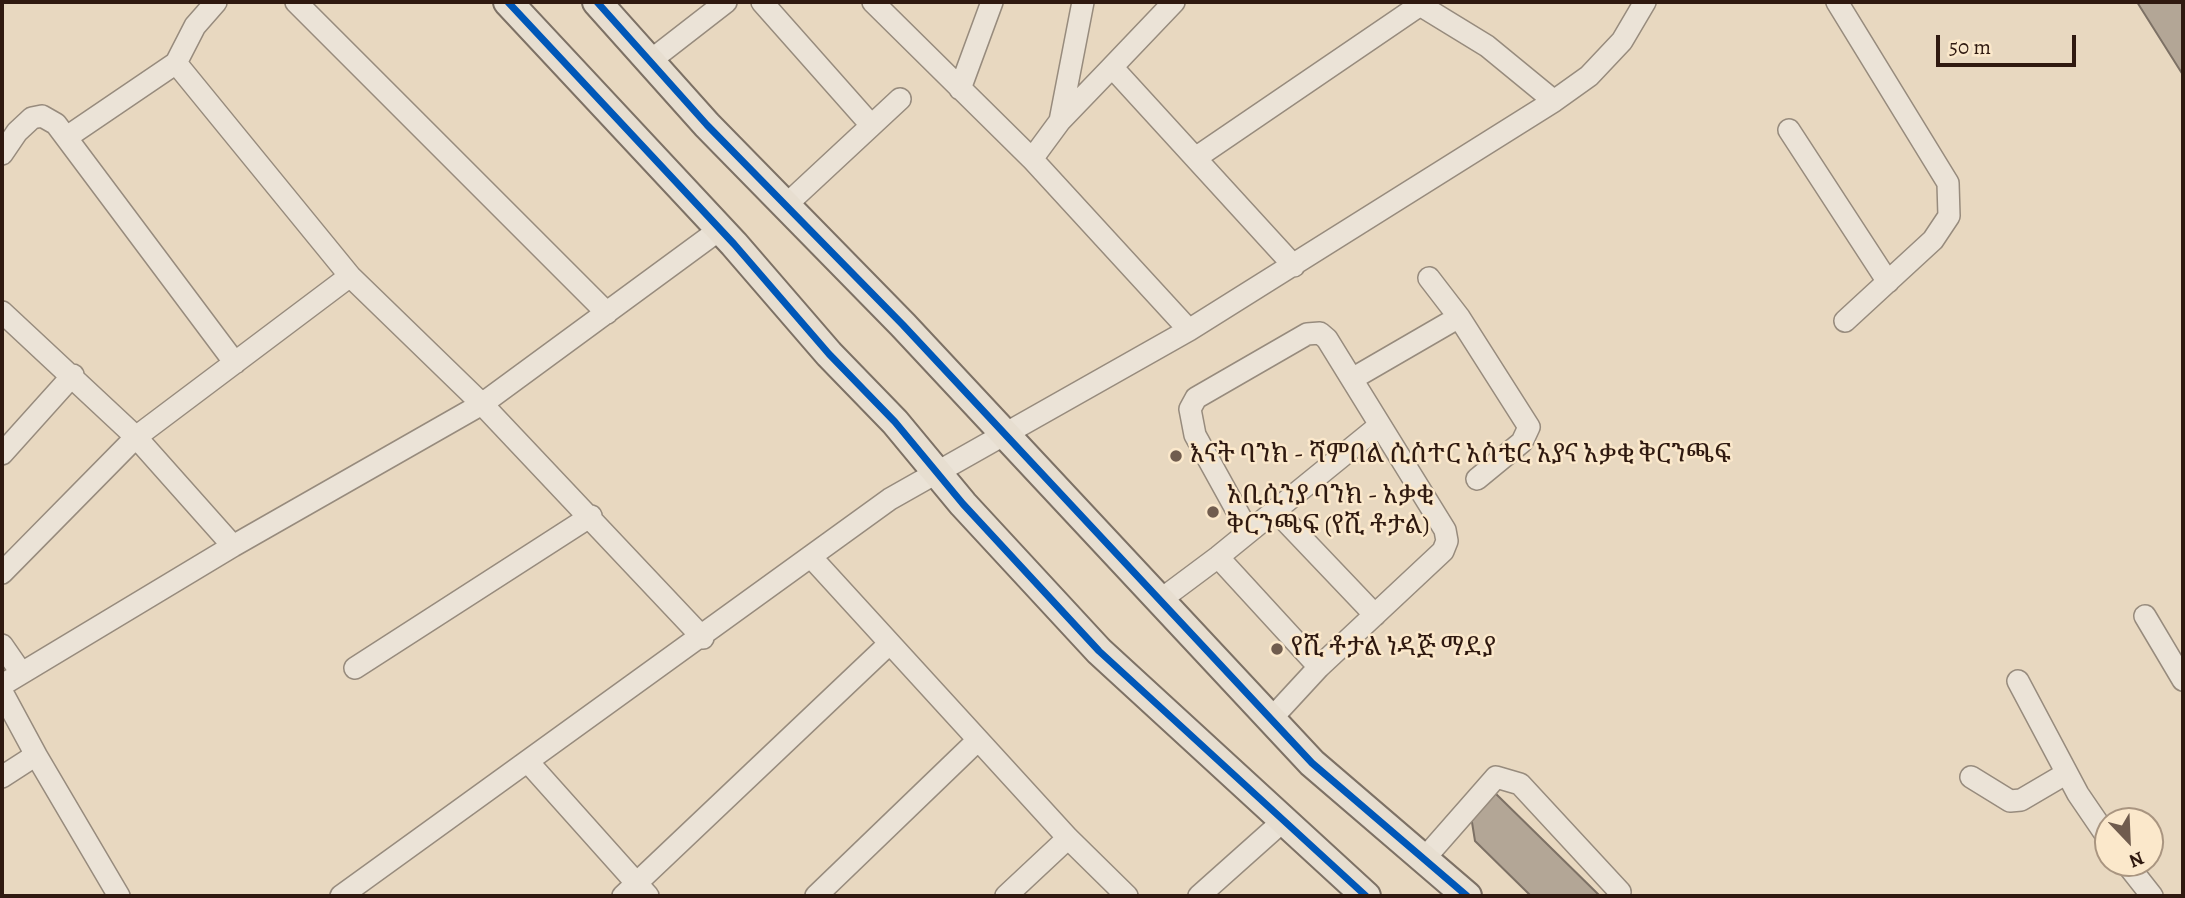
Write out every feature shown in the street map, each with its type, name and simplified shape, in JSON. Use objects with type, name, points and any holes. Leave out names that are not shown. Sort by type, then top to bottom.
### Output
[{"type":"main road","points":[[508,2],[719,230],[829,354],[895,422],[936,473],[1098,651],[1366,896]]},
{"type":"main road","points":[[597,2],[1312,763],[1468,896]]},
{"type":"street","points":[[66,137],[176,63],[195,26],[216,2]]},
{"type":"street","points":[[296,2],[607,313]]},
{"type":"street","points":[[650,61],[726,2]]},
{"type":"street","points":[[762,2],[871,125]]},
{"type":"street","points":[[873,2],[1032,159],[1189,330]]},
{"type":"street","points":[[960,89],[992,2]]},
{"type":"street","points":[[1060,121],[1083,2]]},
{"type":"street","points":[[1032,159],[1060,121],[1174,2]]},
{"type":"street","points":[[341,896],[703,638],[890,499],[1189,330],[1555,101],[1589,76],[1622,41],[1645,2]]},
{"type":"street","points":[[1837,2],[1948,183],[1949,216],[1933,240],[1845,321]]},
{"type":"street","points":[[1197,157],[1419,3],[1487,46],[1555,101]]},
{"type":"street","points":[[176,63],[350,276],[482,404],[591,516],[703,638]]},
{"type":"street","points":[[1112,67],[1294,266]]},
{"type":"street","points":[[786,205],[900,99]]},
{"type":"street","points":[[2,154],[17,132],[32,118],[42,117],[57,124],[236,363]]},
{"type":"street","points":[[1789,130],[1888,282]]},
{"type":"street","points":[[2,685],[20,671],[233,546],[482,404],[719,230]]},
{"type":"street","points":[[2,573],[136,437],[350,276]]},
{"type":"street","points":[[1429,278],[1459,317],[1529,427],[1522,442],[1477,479]]},
{"type":"street","points":[[2,312],[73,375],[136,437],[233,546]]},
{"type":"street","points":[[1352,379],[1459,317]]},
{"type":"street","points":[[1248,531],[1195,435],[1190,409],[1196,398],[1307,334],[1320,334],[1327,339],[1445,530],[1447,541],[1443,551],[1319,667],[1271,719]]},
{"type":"street","points":[[2,454],[9,431],[73,375]]},
{"type":"street","points":[[1159,601],[1218,557],[1379,426]]},
{"type":"street","points":[[1275,510],[1375,615]]},
{"type":"street","points":[[355,668],[591,516]]},
{"type":"street","points":[[1218,557],[1319,667]]},
{"type":"street","points":[[812,558],[1068,838],[1127,896]]},
{"type":"street","points":[[2144,615],[2183,680]]},
{"type":"street","points":[[529,763],[636,892],[889,644]]},
{"type":"street","points":[[2,645],[20,671]]},
{"type":"street","points":[[2018,681],[2067,774],[2094,816]]},
{"type":"street","points":[[2,692],[119,896]]},
{"type":"street","points":[[816,896],[978,740]]},
{"type":"street","points":[[2,777],[36,755]]},
{"type":"street","points":[[1970,777],[2010,801],[2021,800],[2067,774]]},
{"type":"street","points":[[1424,859],[1496,777],[1520,784],[1620,892]]},
{"type":"street","points":[[1199,896],[1282,822]]},
{"type":"street","points":[[1006,896],[1068,838]]},
{"type":"street","points":[[2136,877],[2152,896]]},
{"type":"building","points":[[2137,2],[2183,2],[2183,75]]},
{"type":"building","points":[[1492,790],[1600,896],[1531,896],[1475,841],[1471,816]]},
{"type":"cycle path","points":[[508,2],[734,244],[829,354],[895,422],[963,504],[1099,651],[1366,896]]},
{"type":"cycle path","points":[[597,2],[707,125],[903,325],[1312,763],[1467,896]]},
{"type":"place","name":"እናት ባንክ - ሻምበል ሲስተር አስቴር አያና አቃቂ ቅርንጫፍ","points":[[1176,456]]},
{"type":"place","name":"አቢሲንያ ባንክ - አቃቂ ቅርንጫፍ (የሺ ቶታል)","points":[[1213,512]]},
{"type":"place","name":"የሺ ቶታል ነዳጅ ማደያ","points":[[1277,649]]}]
